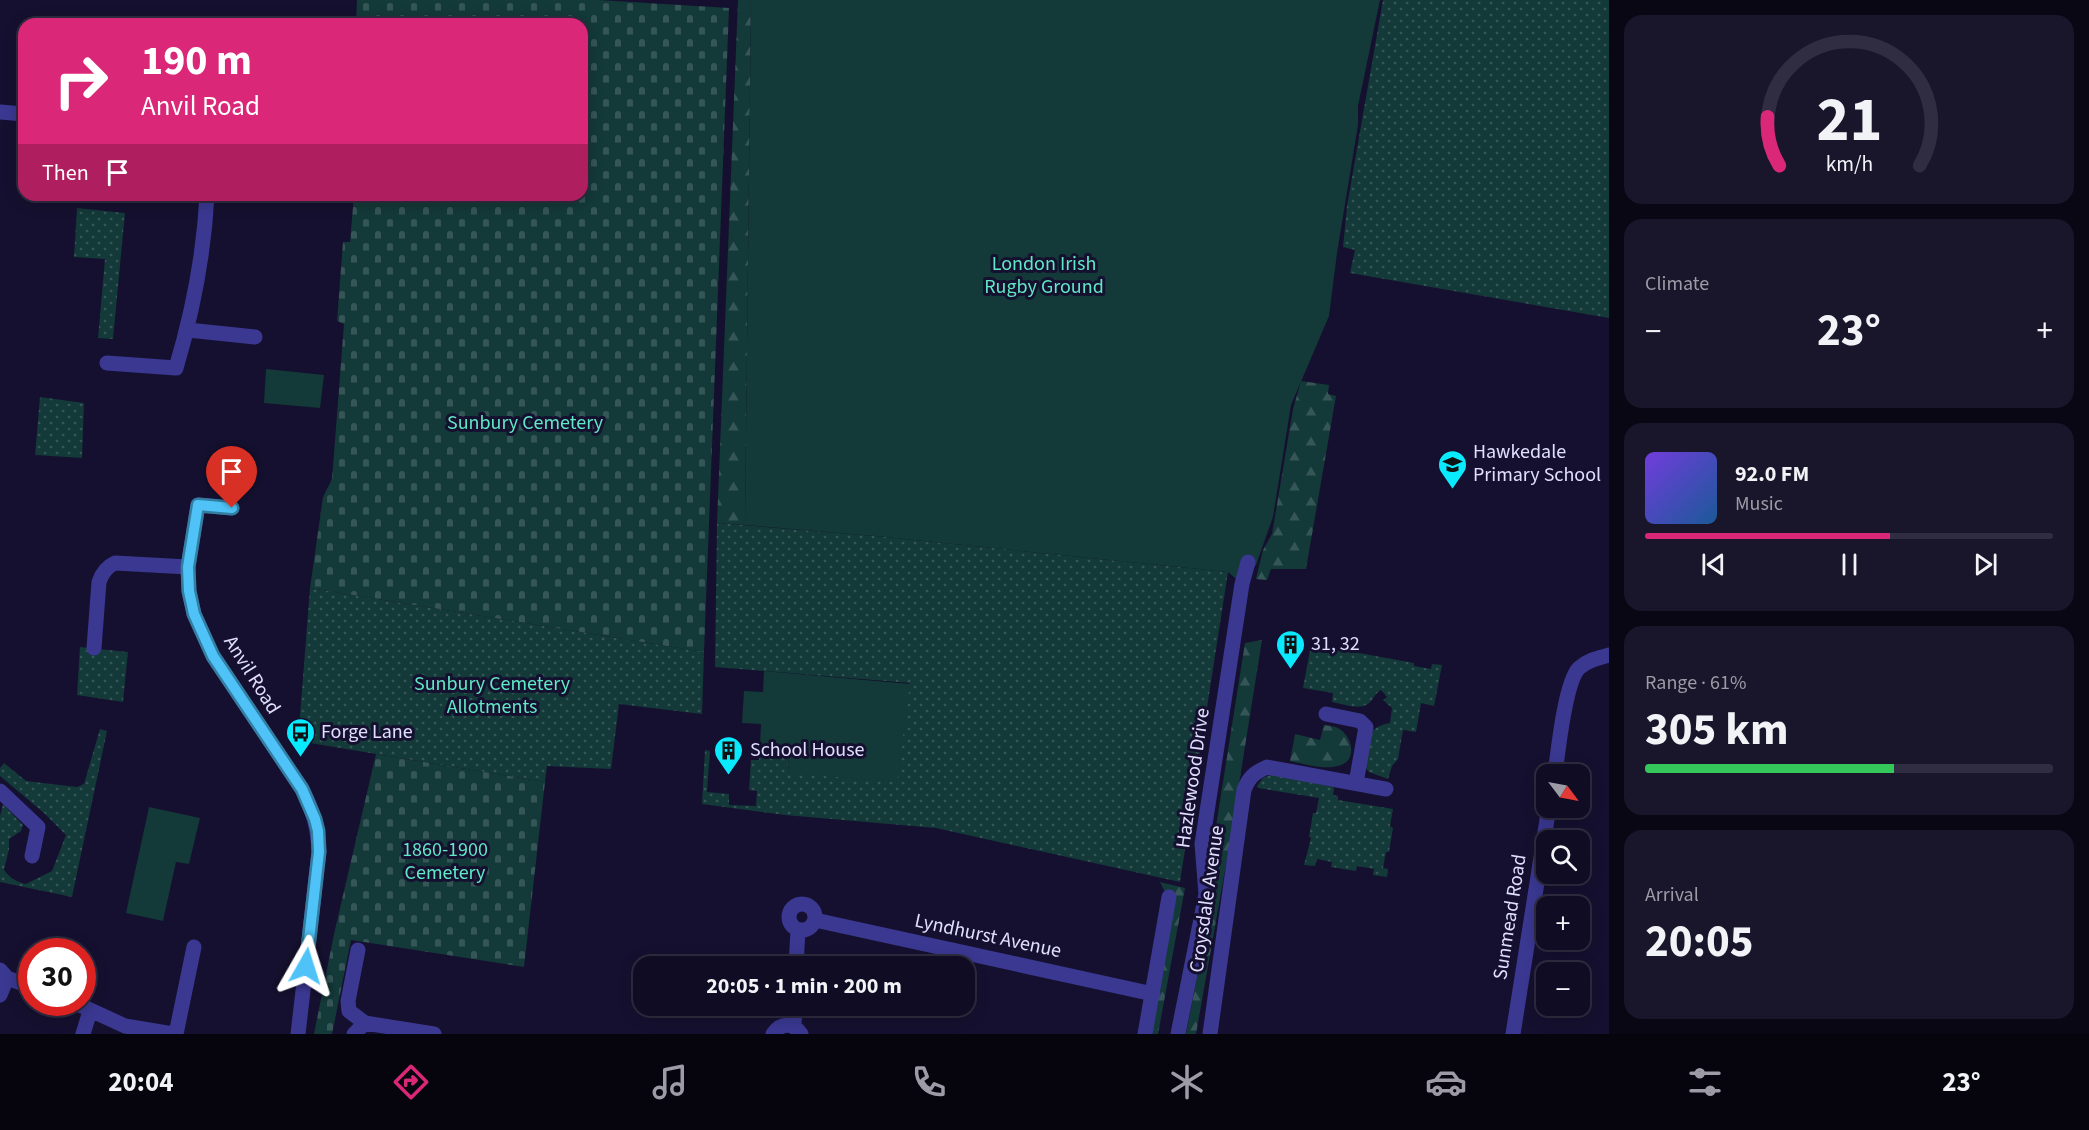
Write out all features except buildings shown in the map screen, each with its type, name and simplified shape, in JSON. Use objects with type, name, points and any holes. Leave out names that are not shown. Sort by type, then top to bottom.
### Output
[{"type":"street","points":[[0,111],[18,113]]},
{"type":"street","points":[[107,363],[176,368],[188,330],[205,240],[207,201]]},
{"type":"street","points":[[188,330],[255,337]]},
{"type":"street","name":"Anvil Road","points":[[232,508],[198,505],[188,567],[189,591],[194,614],[213,656],[302,789],[312,809],[316,825],[319,852],[298,1034]]},
{"type":"street","name":"Hazlewood Drive","points":[[1178,1034],[1206,894],[1202,844],[1242,584],[1248,562]]},
{"type":"street","points":[[94,648],[99,582],[110,565],[115,563],[188,567]]},
{"type":"street","points":[[1557,764],[1569,688],[1577,669],[1592,659],[1609,655]]},
{"type":"street","points":[[1326,714],[1360,721],[1366,727],[1356,783],[1386,789]]},
{"type":"street","name":"Croysdale Avenue","points":[[1210,1034],[1244,790],[1248,780],[1254,773],[1267,767],[1356,783]]},
{"type":"street","points":[[0,791],[38,827],[32,856]]},
{"type":"street","name":"Sunmead Road","points":[[1513,1034],[1548,818]]},
{"type":"street","name":"Croysdale Avenue","points":[[1145,1034],[1169,897]]},
{"type":"street","name":"Lyndhurst Avenue","points":[[797,956],[798,930],[788,920],[789,913],[798,903],[805,903],[815,913],[815,920],[1153,994]]},
{"type":"street","points":[[798,930],[805,930],[815,920]]},
{"type":"street","points":[[96,1014],[126,1026],[175,1034],[195,947]]},
{"type":"street","points":[[358,950],[348,1001],[349,1011],[359,1029],[434,1034]]},
{"type":"street","points":[[0,995],[4,974],[18,980]]},
{"type":"street","points":[[83,1034],[88,1016]]},
{"type":"street","points":[[773,1034],[784,1025],[797,1030]]},
{"type":"green space","name":"Sunbury Cemetery","points":[[357,0],[599,0],[729,8],[704,652],[310,588],[323,497],[332,479],[344,324],[337,321],[343,242],[350,242],[353,201],[588,201],[588,18],[356,18]]},
{"type":"green space","points":[[738,0],[751,0],[745,525],[717,523]]},
{"type":"green space","name":"London Irish Rugby Ground","points":[[751,0],[1380,0],[1358,106],[1358,125],[1329,316],[1291,405],[1273,517],[1256,565],[1242,584],[1228,572],[745,525]]},
{"type":"green space","points":[[1383,0],[1609,0],[1609,318],[1350,273],[1355,250],[1343,247],[1347,206]]},
{"type":"green space","points":[[77,208],[125,213],[113,339],[98,338],[105,259],[74,257]]},
{"type":"green space","points":[[266,369],[324,375],[320,408],[264,403]]},
{"type":"green space","points":[[1301,381],[1329,385],[1328,394],[1336,396],[1306,569],[1271,569],[1267,580],[1256,579],[1263,550],[1272,534],[1293,409]]},
{"type":"green space","points":[[40,397],[84,403],[82,458],[35,455]]},
{"type":"green space","points":[[717,523],[875,536],[1228,572],[1180,882],[936,828],[785,815],[702,804],[705,750],[710,751],[707,792],[729,794],[729,805],[756,806],[757,791],[749,790],[751,760],[759,760],[760,745],[771,746],[771,751],[789,753],[788,773],[910,683],[715,667]]},
{"type":"green space","name":"Sunbury Cemetery Allotments","points":[[310,588],[704,652],[702,714],[619,704],[611,769],[547,766],[545,782],[298,741]]},
{"type":"green space","points":[[1262,640],[1196,1034],[1186,1034],[1213,894],[1213,845],[1245,643]]},
{"type":"green space","points":[[1311,645],[1414,663],[1414,666],[1431,669],[1432,664],[1442,665],[1434,706],[1421,703],[1416,732],[1403,730],[1398,759],[1392,766],[1388,779],[1369,772],[1364,766],[1368,738],[1371,733],[1381,725],[1390,723],[1392,708],[1383,700],[1387,697],[1381,690],[1367,704],[1358,707],[1332,702],[1333,693],[1303,688]]},
{"type":"green space","points":[[80,647],[128,652],[123,702],[77,695]]},
{"type":"green space","points":[[764,671],[910,684],[897,782],[788,773],[789,753],[771,751],[771,746],[760,745],[761,724],[742,723],[744,691],[763,692]]},
{"type":"green space","points":[[1324,725],[1339,729],[1348,738],[1351,753],[1346,762],[1329,767],[1290,761],[1295,734],[1320,740]]},
{"type":"green space","points":[[100,729],[107,731],[72,897],[0,882],[0,816],[3,804],[23,825],[21,831],[9,839],[4,870],[16,881],[26,884],[52,871],[66,835],[0,776],[0,768],[4,763],[26,781],[77,787],[84,784]]},
{"type":"green space","name":"1860-1900 Cemetery","points":[[376,754],[545,782],[524,967],[351,940],[332,1034],[314,1034],[334,934]]},
{"type":"green space","points":[[1272,774],[1333,787],[1333,795],[1338,796],[1338,800],[1393,809],[1389,852],[1386,852],[1383,868],[1388,869],[1387,877],[1373,875],[1374,869],[1357,866],[1356,871],[1331,867],[1332,862],[1317,859],[1315,866],[1304,865],[1311,838],[1309,837],[1313,813],[1316,813],[1319,798],[1258,788],[1263,778]]},
{"type":"green space","points":[[149,807],[200,818],[189,864],[176,862],[163,921],[126,913]]},
{"type":"green space","points":[[1160,882],[1185,888],[1158,1034],[1148,1034],[1171,905]]},
{"type":"place","name":"Hawkedale Primary School","points":[[1452,490]]},
{"type":"place","name":"31, 32","points":[[1290,670]]},
{"type":"place","name":"Forge Lane","points":[[300,758]]},
{"type":"place","name":"School House","points":[[729,776]]},
{"type":"route","points":[[232,508],[198,505],[188,567],[189,591],[194,614],[213,656],[302,789],[312,809],[318,831],[319,852],[306,966]]}]
